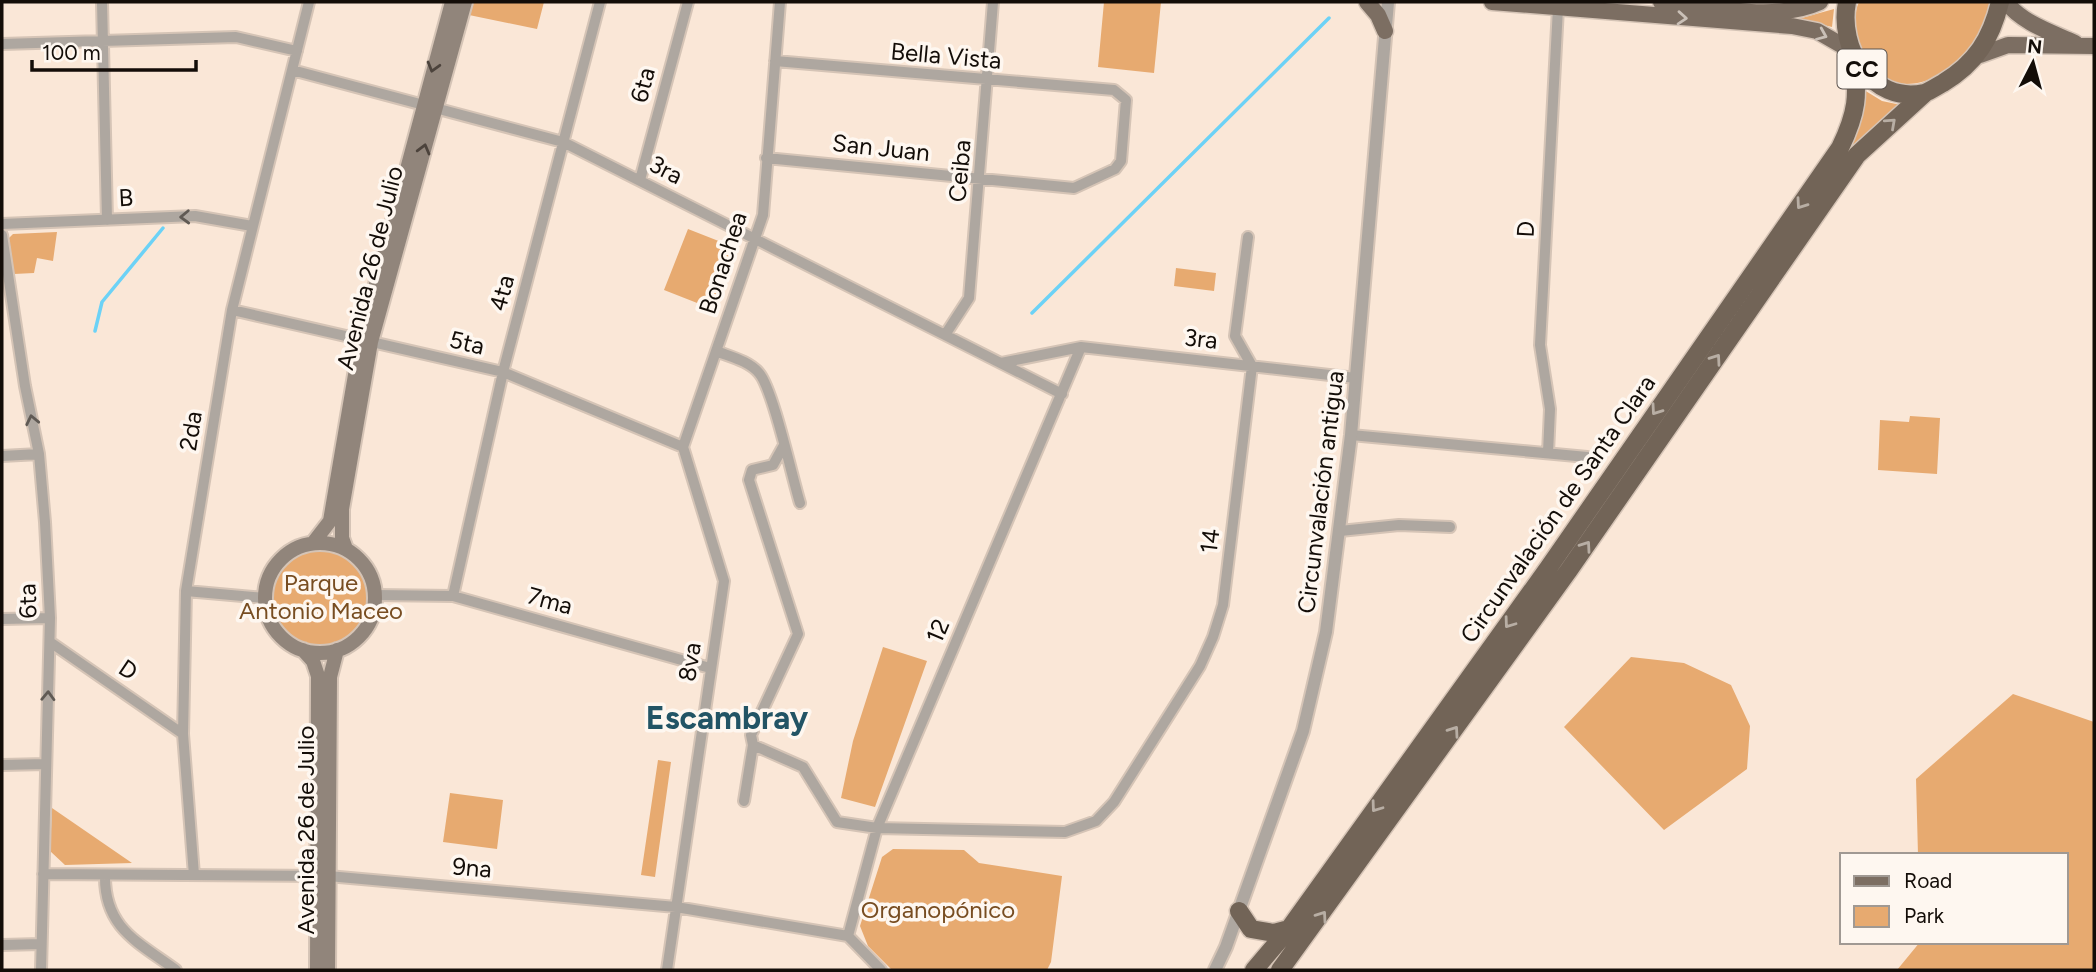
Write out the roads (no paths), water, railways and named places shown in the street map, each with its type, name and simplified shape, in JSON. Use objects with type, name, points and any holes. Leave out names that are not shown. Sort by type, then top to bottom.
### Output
[{"type":"highway","name":"CC","points":[[1847,2],[1844,24],[1851,54],[1866,75],[1883,87],[1904,93],[1925,93]]},
{"type":"highway","points":[[1979,55],[2000,2]]},
{"type":"highway","name":"Circunvalación de Santa Clara","points":[[1254,970],[1289,929],[1549,567],[1840,148],[1852,124],[1859,91],[1851,54]]},
{"type":"highway","name":"Circunvalación de Santa Clara","points":[[1280,970],[1563,578],[1857,155],[1925,93],[1961,72],[1979,55]]},
{"type":"highway","points":[[1239,911],[1251,929],[1274,933],[1289,929]]},
{"type":"main road","name":"Avenida 26 de Julio","points":[[313,543],[330,521],[366,341],[429,106],[452,2]]},
{"type":"main road","name":"Avenida 26 de Julio","points":[[429,106],[465,2]]},
{"type":"main road","points":[[1367,2],[1378,15],[1385,31]]},
{"type":"main road","name":"CC","points":[[1492,2],[1558,8],[1640,8],[1792,26],[1817,31],[1851,54]]},
{"type":"main road","points":[[1661,2],[1762,11],[1787,10],[1820,2]]},
{"type":"main road","points":[[2006,2],[2013,11],[2038,27],[2087,46]]},
{"type":"main road","points":[[1979,55],[2008,46],[2087,46]]},
{"type":"main road","name":"Avenida 26 de Julio","points":[[346,549],[341,524],[342,509],[366,341]]},
{"type":"main road","points":[[313,543],[331,544],[346,549],[369,572],[375,594],[371,618],[363,632],[337,650],[321,652],[303,650],[286,641],[274,628],[266,611],[265,598],[270,575],[280,559],[295,548],[313,543]]},
{"type":"main road","name":"Avenida 26 de Julio","points":[[303,650],[313,661],[318,676],[322,876],[328,970]]},
{"type":"main road","name":"Avenida 26 de Julio","points":[[317,970],[330,677],[337,650]]},
{"type":"street","points":[[102,2],[107,220]]},
{"type":"street","name":"2da","points":[[194,875],[184,733],[186,591],[232,310],[309,2]]},
{"type":"street","name":"4ta","points":[[453,596],[503,372],[600,2]]},
{"type":"street","name":"6ta","points":[[639,180],[688,2]]},
{"type":"street","name":"Bonachea","points":[[683,447],[763,215],[780,2]]},
{"type":"street","name":"Ceiba","points":[[944,335],[969,298],[989,81],[993,2]]},
{"type":"street","name":"Circunvalación antigua","points":[[1214,970],[1239,911],[1303,731],[1326,632],[1351,435],[1388,2]]},
{"type":"street","name":"D","points":[[1548,453],[1550,409],[1541,345],[1558,8]]},
{"type":"street","points":[[2,44],[236,37],[297,51]]},
{"type":"street","name":"Bella Vista","points":[[775,61],[1114,90],[1126,100],[1121,161],[1115,169],[1074,188]]},
{"type":"street","name":"3ra","points":[[292,70],[564,142],[1062,394]]},
{"type":"street","name":"San Juan","points":[[766,158],[1074,188]]},
{"type":"street","name":"B","points":[[2,224],[195,216],[252,226]]},
{"type":"street","name":"6ta","points":[[2,234],[25,387],[39,454],[50,618],[41,970]]},
{"type":"street","points":[[1248,237],[1235,336],[1252,366]]},
{"type":"street","name":"5ta","points":[[232,310],[503,372],[683,447]]},
{"type":"street","name":"3ra","points":[[1001,363],[1081,346],[1356,378]]},
{"type":"street","name":"12","points":[[848,936],[877,828],[1081,346]]},
{"type":"street","points":[[716,351],[746,363],[760,374],[770,394],[800,503]]},
{"type":"street","name":"14","points":[[877,828],[1065,832],[1096,821],[1114,802],[1200,666],[1213,637],[1223,605],[1252,366]]},
{"type":"street","points":[[1351,435],[1587,457],[1594,463]]},
{"type":"street","name":"8va","points":[[667,970],[724,580],[683,447]]},
{"type":"street","points":[[773,465],[783,447]]},
{"type":"street","points":[[2,456],[39,454]]},
{"type":"street","points":[[744,801],[753,745],[751,735],[798,634],[748,480],[752,470],[773,465],[789,467]]},
{"type":"street","points":[[1340,531],[1399,525],[1450,527]]},
{"type":"street","points":[[186,591],[265,598]]},
{"type":"street","name":"7ma","points":[[375,594],[453,596],[710,668]]},
{"type":"street","points":[[2,619],[50,618]]},
{"type":"street","name":"D","points":[[50,642],[184,733]]},
{"type":"street","points":[[753,745],[803,767],[837,822],[877,828]]},
{"type":"street","points":[[2,765],[46,764]]},
{"type":"street","name":"9na","points":[[43,874],[322,876],[676,907],[848,936]]},
{"type":"street","points":[[105,875],[105,897],[113,918],[124,932],[176,970]]},
{"type":"street","points":[[848,936],[881,970]]},
{"type":"street","points":[[2,945],[41,944]]},
{"type":"waterway","points":[[1032,313],[1329,18]]},
{"type":"waterway","points":[[95,331],[102,302],[163,228]]},
{"type":"district","name":"Escambray","points":[[727,718]]},
{"type":"park label","name":"Parque Antonio Maceo","points":[[321,597]]},
{"type":"park label","name":"Organopónico","points":[[938,910]]}]
